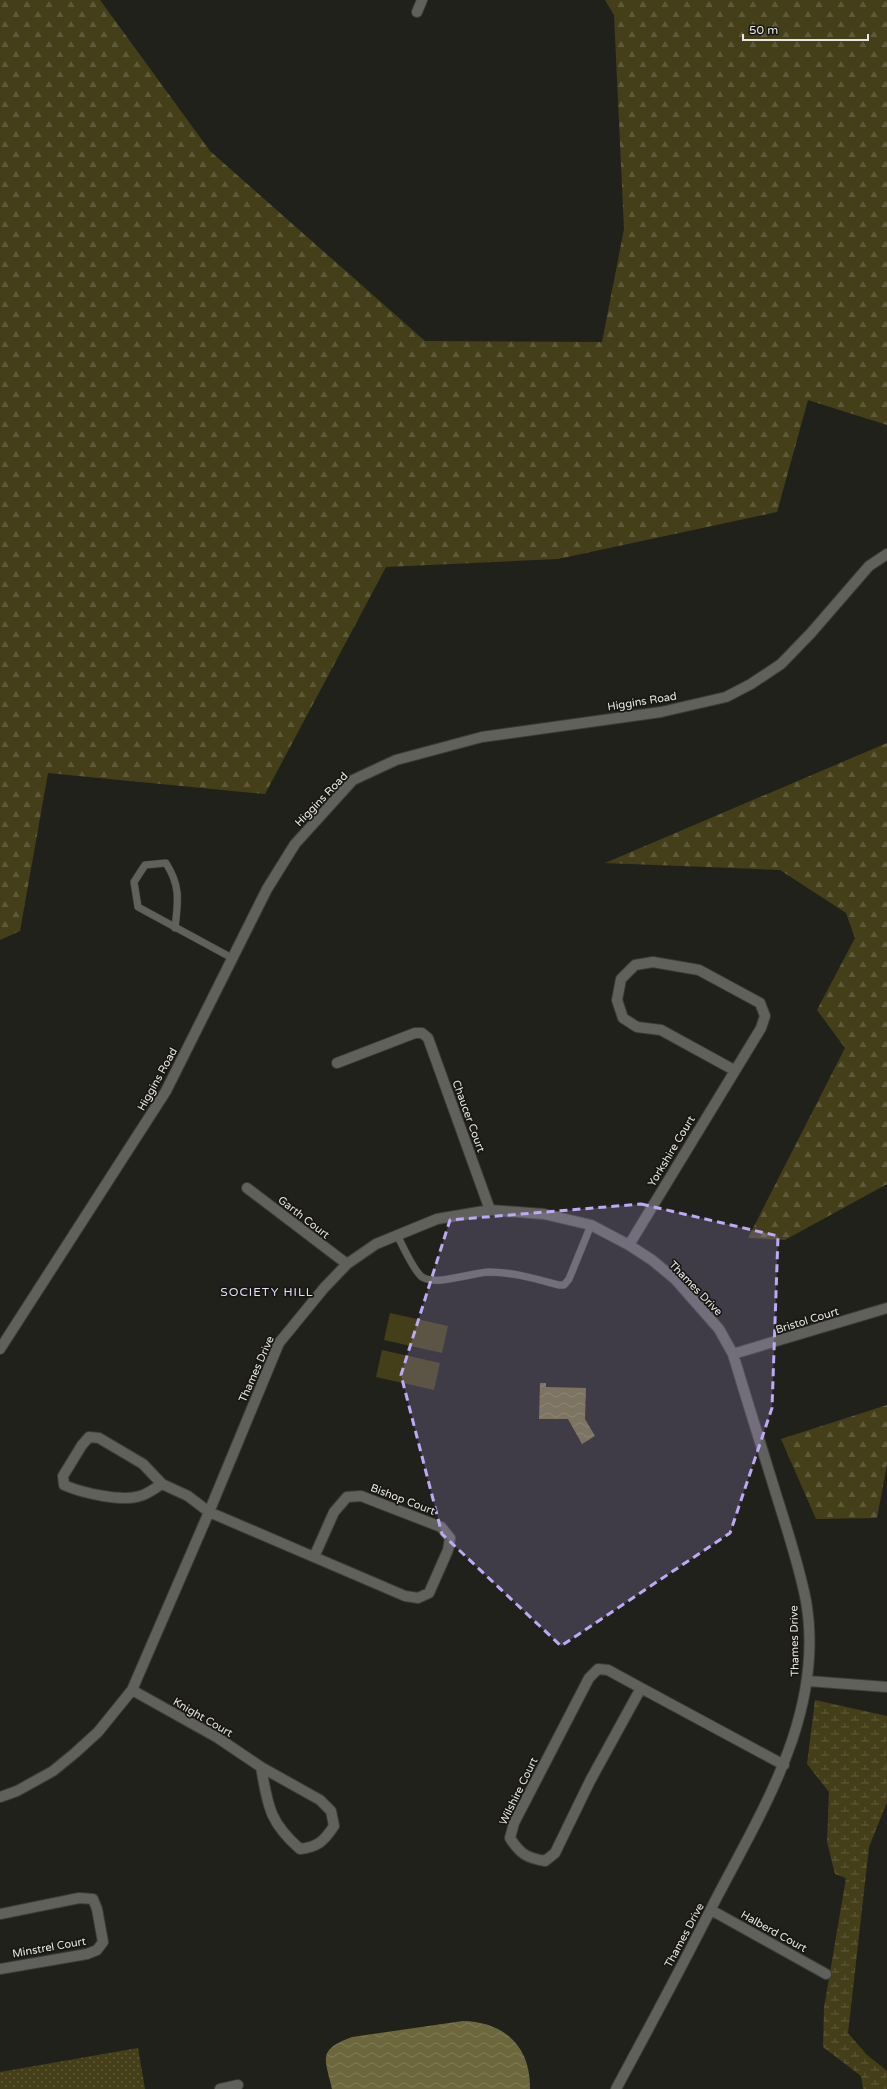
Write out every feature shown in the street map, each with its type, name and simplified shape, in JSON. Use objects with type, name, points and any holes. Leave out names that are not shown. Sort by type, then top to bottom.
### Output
[{"type":"street","points":[[417,12],[422,0]]},
{"type":"street","name":"Higgins Road","points":[[0,1349],[166,1091],[204,1019],[232,958],[267,889],[294,844],[353,780],[396,760],[482,737],[661,712],[726,696],[751,684],[781,664],[869,566],[887,554]]},
{"type":"street","name":"Yorkshire Court","points":[[629,1245],[734,1070],[761,1028],[764,1016],[760,1003],[721,980],[699,970],[653,962],[635,965],[621,979],[617,1000],[623,1018],[637,1027],[661,1030],[734,1070]]},
{"type":"street","name":"Chaucer Court","points":[[337,1062],[415,1033],[422,1033],[428,1038],[490,1210]]},
{"type":"street","name":"Garth Court","points":[[247,1188],[347,1264]]},
{"type":"street","name":"Thames Drive","points":[[0,1796],[17,1791],[53,1771],[98,1732],[132,1690],[209,1512],[279,1343],[324,1288],[347,1264],[376,1244],[437,1219],[490,1210],[537,1213],[591,1225],[629,1245],[652,1260],[675,1279],[720,1329],[733,1354],[790,1540],[806,1602],[809,1643],[808,1681],[801,1713],[784,1765],[711,1910],[617,2089]]},
{"type":"street","name":"Bristol Court","points":[[733,1354],[887,1308]]},
{"type":"street","points":[[89,1438],[99,1438],[143,1464],[162,1484],[140,1496],[122,1498],[76,1491],[64,1485],[63,1476],[82,1445],[89,1438]]},
{"type":"street","name":"Bishop Court","points":[[162,1484],[188,1496],[209,1512],[314,1557],[405,1596],[418,1598],[429,1593],[448,1550],[450,1538],[441,1527],[361,1496],[347,1497],[334,1512],[314,1557]]},
{"type":"street","name":"Wilshire Court","points":[[641,1688],[590,1781],[554,1853],[545,1861],[532,1859],[518,1850],[510,1838],[514,1823],[589,1678],[598,1669],[608,1670],[784,1765]]},
{"type":"street","points":[[808,1681],[887,1687]]},
{"type":"street","name":"Knight Court","points":[[132,1690],[218,1738],[262,1767],[320,1800],[331,1811],[334,1826],[325,1840],[310,1848],[300,1849],[283,1834],[268,1806],[262,1767]]},
{"type":"street","name":"Minstrel Court","points":[[0,1914],[79,1898],[93,1899],[97,1909],[103,1942],[97,1950],[87,1954],[0,1968]]},
{"type":"street","name":"Halberd Court","points":[[711,1910],[826,1974]]},
{"type":"street","points":[[220,2089],[238,2085]]},
{"type":"lane","points":[[175,928],[178,900],[175,878],[166,863],[145,865],[134,882],[138,907],[175,928],[232,958]]},
{"type":"lane","points":[[397,1235],[417,1273],[434,1281],[463,1275],[489,1272],[519,1275],[559,1285],[564,1284],[569,1279],[591,1225]]},
{"type":"highlighted area","points":[[641,1204],[778,1236],[772,1408],[730,1533],[561,1646],[442,1534],[401,1375],[450,1220]]},
{"type":"green space","points":[[0,0],[100,0],[210,151],[425,341],[602,342],[624,229],[614,15],[605,0],[887,0],[887,425],[808,400],[777,512],[558,559],[386,567],[265,794],[48,773],[20,931],[0,940]]},
{"type":"green space","points":[[887,743],[887,1184],[785,1240],[748,1238],[845,1048],[817,1010],[855,938],[846,913],[780,870],[605,863]]},
{"type":"green space","points":[[390,1313],[448,1326],[442,1353],[384,1340]]},
{"type":"green space","points":[[382,1350],[440,1363],[434,1390],[376,1377]]},
{"type":"green space","points":[[887,1405],[887,1464],[877,1518],[816,1519],[781,1439]]},
{"type":"green space","points":[[815,1700],[887,1716],[887,1802],[869,1847],[848,2033],[866,2054],[887,2071],[887,2089],[863,2089],[861,2076],[823,2047],[824,2008],[846,1878],[835,1874],[827,1842],[829,1792],[807,1764]]},
{"type":"green space","points":[[138,2048],[145,2089],[0,2089],[0,2072]]},
{"type":"water","points":[[540,1383],[546,1383],[546,1387],[586,1388],[585,1419],[595,1436],[582,1444],[568,1419],[539,1419]]},
{"type":"water","points":[[463,2021],[478,2022],[491,2026],[512,2039],[526,2060],[530,2089],[332,2089],[327,2070],[326,2056],[328,2051],[333,2046],[352,2037]]},
{"type":"district","name":"SOCIETY HILL","points":[[267,1292]]}]
